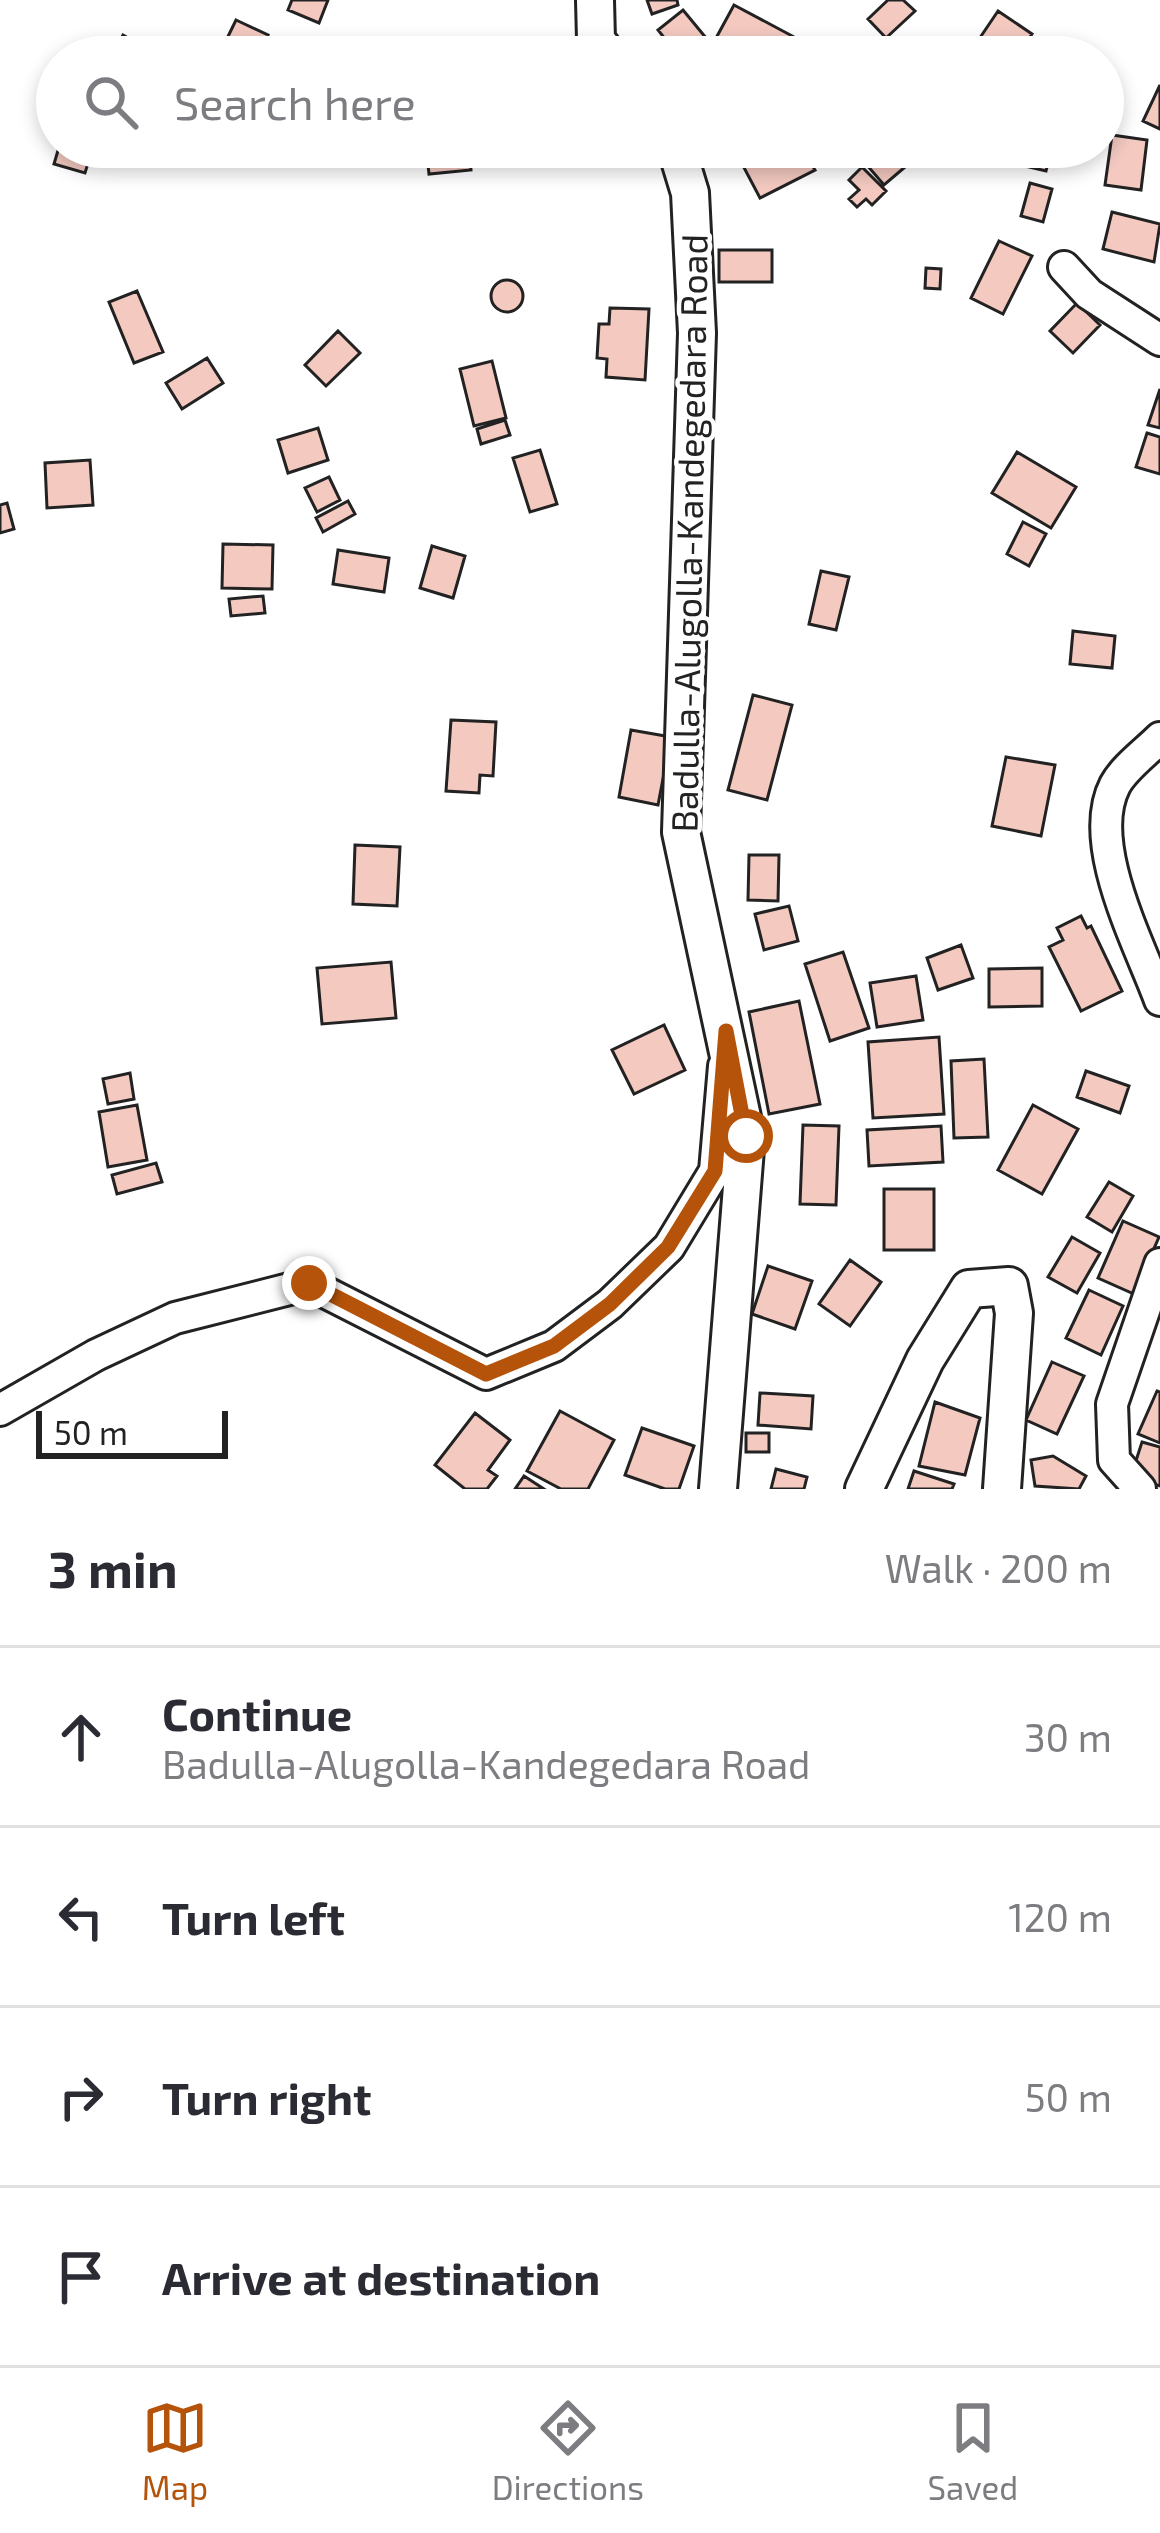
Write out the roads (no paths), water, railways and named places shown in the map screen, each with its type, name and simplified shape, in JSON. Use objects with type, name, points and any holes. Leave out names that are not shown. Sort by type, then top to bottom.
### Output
[{"type":"main road","points":[[595,0],[596,36]]},
{"type":"main road","name":"Badulla-Alugolla-Kandegedara Road","points":[[682,168],[690,193],[698,333],[681,832],[746,1136],[718,1489]]},
{"type":"main road","points":[[864,1489],[925,1360],[969,1289],[1009,1286],[1014,1313],[1002,1489]]},
{"type":"street","points":[[1064,267],[1089,294],[1160,340]]},
{"type":"street","points":[[1160,738],[1116,782],[1104,814],[1109,862],[1160,1000]]},
{"type":"street","points":[[0,1410],[96,1355],[175,1318],[309,1283],[486,1374],[554,1346],[610,1304],[668,1247],[715,1171],[726,1031]]},
{"type":"street","points":[[1140,1489],[1114,1460],[1112,1405],[1160,1264]]}]
